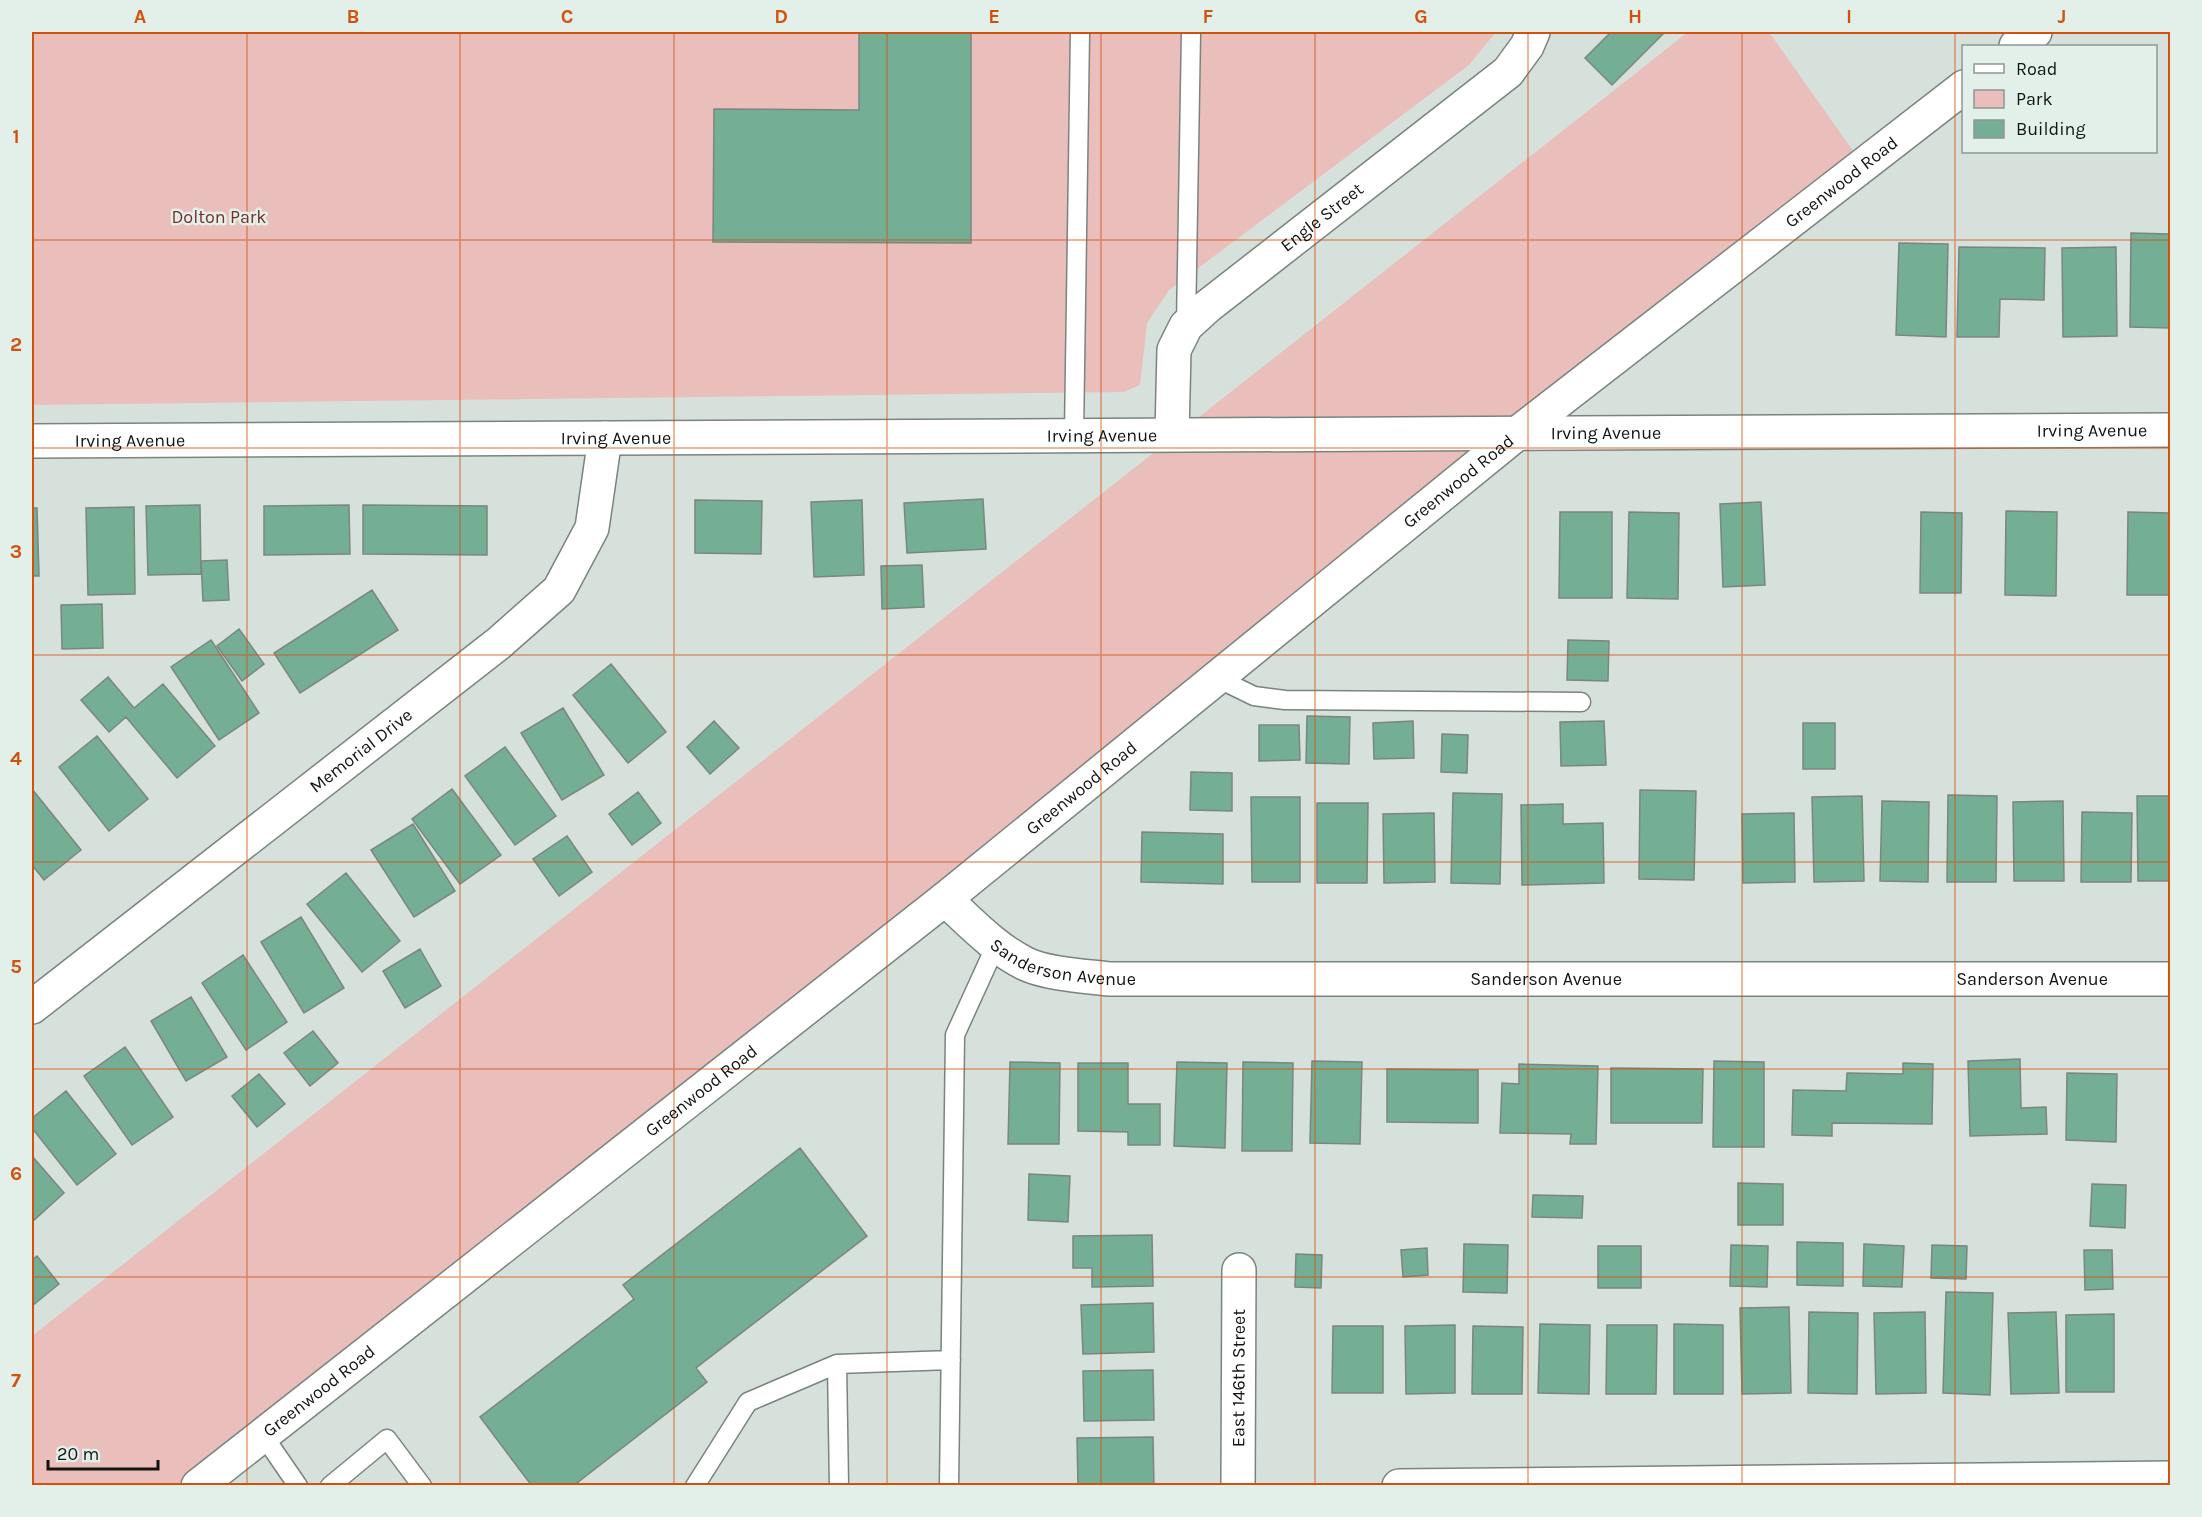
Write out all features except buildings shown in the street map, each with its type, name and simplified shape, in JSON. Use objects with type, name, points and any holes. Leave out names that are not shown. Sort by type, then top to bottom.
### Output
[{"type":"street","name":"Engle Street","points":[[1172,434],[1174,350],[1186,326],[1208,306],[1508,72],[1527,46],[1533,32]]},
{"type":"street","points":[[2017,45],[2035,32]]},
{"type":"street","name":"Greenwood Road","points":[[198,1485],[945,899],[1519,432],[1962,89]]},
{"type":"street","name":"Irving Avenue","points":[[32,441],[2170,430]]},
{"type":"street","name":"Memorial Drive","points":[[32,1007],[499,643],[559,590],[592,528],[605,438]]},
{"type":"street","name":"Sanderson Avenue","points":[[945,899],[996,945],[1027,965],[1067,974],[1109,979],[2170,979]]},
{"type":"street","name":"East 146th Street","points":[[1238,1485],[1239,1270]]},
{"type":"street","points":[[1399,1485],[2170,1478]]},
{"type":"lane","points":[[1074,435],[1080,32]]},
{"type":"lane","points":[[1186,326],[1191,32]]},
{"type":"lane","points":[[1216,678],[1254,696],[1285,700],[1581,702]]},
{"type":"lane","points":[[949,1485],[955,1035],[996,945]]},
{"type":"lane","points":[[695,1485],[748,1402],[837,1364],[951,1360]]},
{"type":"lane","points":[[837,1364],[839,1485]]},
{"type":"lane","points":[[262,1435],[298,1485]]},
{"type":"lane","points":[[330,1485],[387,1439],[422,1485]]},
{"type":"green space","name":"Dolton Park","points":[[32,32],[1496,32],[1469,65],[1169,290],[1147,323],[1140,385],[1124,392],[32,405]]},
{"type":"green space","points":[[1688,32],[1769,32],[1863,165],[187,1485],[32,1486],[32,1336]]}]
